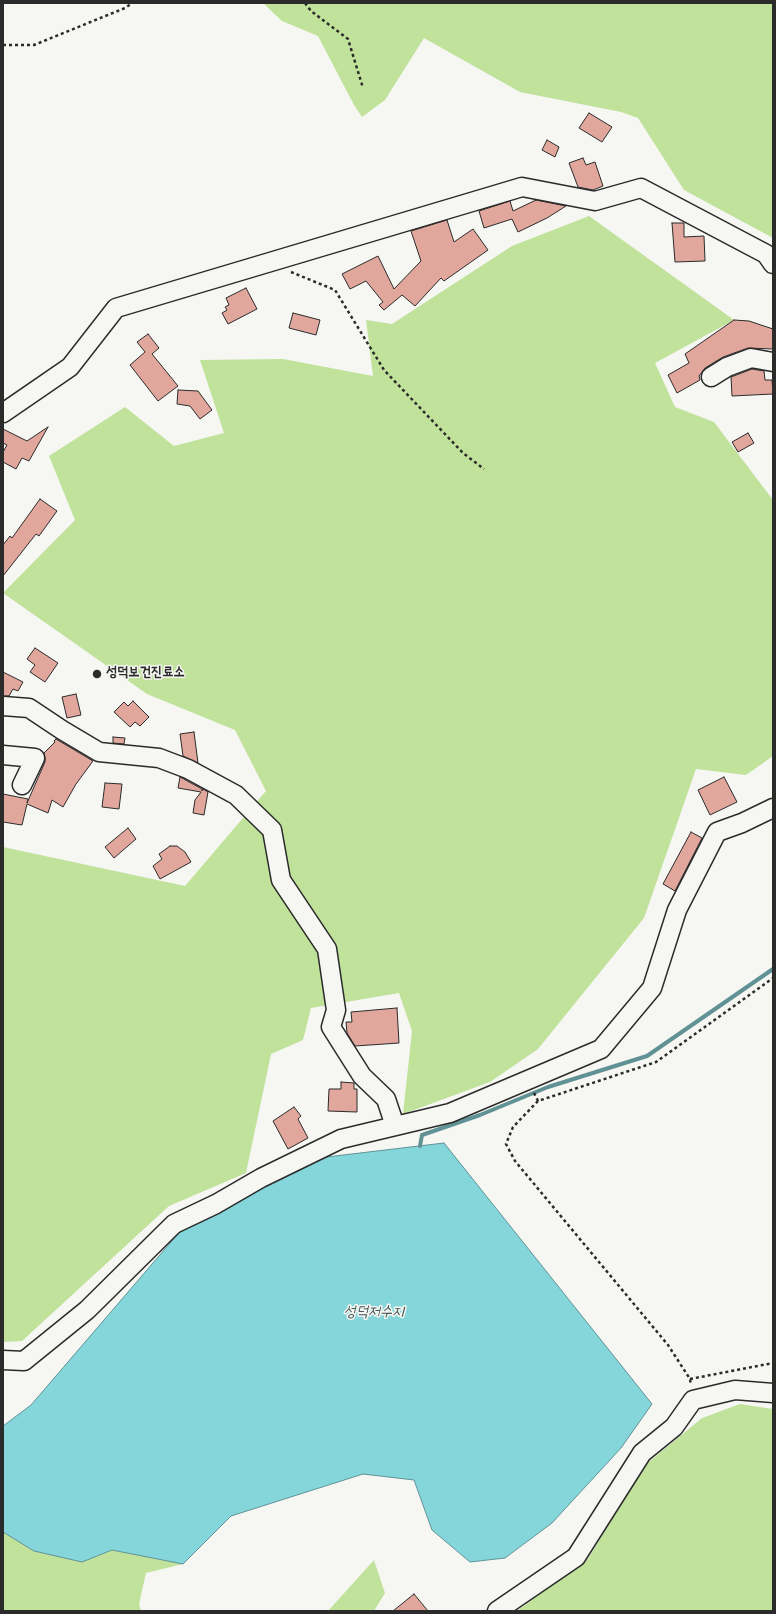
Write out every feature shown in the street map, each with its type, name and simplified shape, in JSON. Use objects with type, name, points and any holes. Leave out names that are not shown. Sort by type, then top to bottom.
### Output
[{"type":"street","points":[[3,413],[70,367],[116,308],[522,187],[595,201],[641,188],[766,254],[773,264]]},
{"type":"street","points":[[712,377],[727,367],[751,358],[773,362]]},
{"type":"street","points":[[3,706],[28,708],[99,752],[159,758],[188,769],[236,795],[272,830],[281,880],[326,949],[336,1010],[330,1027],[362,1076],[386,1100],[395,1126]]},
{"type":"street","points":[[3,755],[35,758],[22,785]]},
{"type":"street","points":[[3,1360],[24,1361],[88,1310],[174,1224],[261,1178],[341,1139],[450,1113],[601,1049],[652,988],[677,910],[717,832],[742,824],[773,808]]},
{"type":"street","points":[[498,1611],[576,1557],[642,1453],[674,1427],[693,1400],[734,1390],[773,1393]]},
{"type":"path","points":[[3,45],[34,45],[125,8],[132,3]]},
{"type":"path","points":[[305,3],[310,11],[348,39],[363,88]]},
{"type":"path","points":[[290,272],[335,290],[384,370],[464,453],[484,469]]},
{"type":"path","points":[[693,1400],[690,1379],[668,1345],[515,1161],[506,1144],[513,1127],[537,1100],[656,1062],[773,978]]},
{"type":"path","points":[[690,1379],[773,1363]]},
{"type":"green space","points":[[263,3],[773,3],[773,238],[684,190],[638,118],[621,112],[520,92],[424,38],[385,100],[362,117],[354,105],[318,36],[282,21]]},
{"type":"green space","points":[[589,216],[734,320],[655,363],[675,407],[714,422],[773,500],[773,756],[746,775],[696,769],[644,918],[538,1049],[490,1082],[403,1114],[412,1031],[399,993],[311,1008],[303,1040],[271,1054],[246,1173],[169,1206],[22,1341],[3,1342],[3,847],[185,886],[266,791],[235,730],[147,694],[3,593],[75,520],[49,456],[125,407],[174,446],[224,433],[200,360],[283,359],[373,376],[366,320],[392,324],[512,246]]},
{"type":"green space","points":[[740,1404],[773,1409],[773,1611],[517,1611],[588,1559],[644,1466],[702,1418]]},
{"type":"green space","points":[[3,1532],[34,1551],[82,1562],[112,1550],[183,1564],[146,1573],[139,1604],[141,1611],[3,1611]]},
{"type":"green space","points":[[374,1560],[385,1593],[374,1611],[328,1611]]},
{"type":"water","name":"성덕저수지","points":[[444,1143],[652,1404],[621,1448],[552,1523],[505,1558],[470,1562],[432,1530],[414,1480],[363,1474],[231,1516],[183,1564],[112,1550],[82,1562],[34,1551],[3,1532],[3,1426],[31,1405],[183,1228],[318,1158]]},
{"type":"building","points":[[589,113],[612,127],[602,142],[579,128]]},
{"type":"building","points":[[547,140],[559,147],[555,157],[542,150]]},
{"type":"building","points":[[583,158],[586,165],[595,162],[603,186],[593,190],[578,187],[569,163]]},
{"type":"building","points":[[536,200],[566,206],[547,218],[518,232],[512,219],[484,228],[479,211],[510,201],[513,211]]},
{"type":"building","points":[[447,220],[454,242],[473,229],[488,250],[444,281],[441,278],[415,306],[402,295],[384,310],[379,305],[383,302],[366,281],[350,289],[342,274],[378,256],[394,289],[421,261],[411,231]]},
{"type":"building","points":[[672,223],[684,223],[684,237],[704,236],[705,261],[675,262]]},
{"type":"building","points":[[246,288],[257,309],[228,324],[222,313],[227,310],[225,307],[229,305],[226,298]]},
{"type":"building","points":[[293,313],[320,320],[316,335],[289,328]]},
{"type":"building","points":[[734,320],[749,321],[773,329],[773,349],[748,348],[723,357],[705,368],[699,376],[700,380],[677,393],[668,375],[689,363],[685,354]]},
{"type":"building","points":[[148,334],[159,348],[152,354],[178,386],[158,401],[130,365],[145,352],[137,342]]},
{"type":"building","points":[[752,369],[764,371],[765,380],[772,380],[773,394],[732,396],[731,377]]},
{"type":"building","points":[[178,390],[198,391],[212,410],[200,419],[190,406],[177,404]]},
{"type":"building","points":[[48,427],[29,461],[22,458],[16,469],[3,462],[3,452],[7,445],[3,443],[3,429],[27,441]]},
{"type":"building","points":[[748,433],[754,443],[738,452],[732,442]]},
{"type":"building","points":[[40,499],[57,511],[39,536],[36,534],[3,576],[3,545],[10,536],[12,538]]},
{"type":"building","points":[[35,648],[58,663],[45,682],[30,672],[35,665],[27,659]]},
{"type":"building","points":[[3,672],[23,682],[18,691],[13,689],[9,696],[3,696]]},
{"type":"building","points":[[76,694],[81,715],[67,718],[62,697]]},
{"type":"building","points":[[133,701],[149,717],[140,726],[135,722],[130,727],[114,712],[124,702],[128,706]]},
{"type":"building","points":[[194,732],[198,763],[183,756],[180,734]]},
{"type":"building","points":[[113,737],[125,738],[124,744],[113,743]]},
{"type":"building","points":[[56,739],[93,761],[76,784],[63,807],[52,800],[48,813],[27,804],[22,825],[3,822],[3,794],[28,799],[27,803],[45,762],[44,753]]},
{"type":"building","points":[[180,777],[202,789],[202,791],[203,789],[208,792],[204,815],[193,813],[195,800],[201,792],[178,788]]},
{"type":"building","points":[[724,777],[737,802],[710,815],[698,790]]},
{"type":"building","points":[[105,783],[122,784],[119,809],[102,807]]},
{"type":"building","points":[[128,828],[136,839],[114,858],[105,847]]},
{"type":"building","points":[[691,832],[702,838],[675,891],[663,884]]},
{"type":"building","points":[[170,846],[177,846],[185,852],[191,862],[160,879],[153,866],[162,859],[159,854]]},
{"type":"building","points":[[397,1008],[399,1043],[355,1046],[347,1033],[346,1022],[352,1022],[351,1012]]},
{"type":"building","points":[[341,1082],[354,1083],[354,1089],[357,1089],[357,1112],[328,1111],[329,1089],[341,1089]]},
{"type":"building","points":[[294,1107],[301,1116],[298,1119],[308,1138],[288,1149],[273,1121]]},
{"type":"building","points":[[414,1594],[428,1611],[393,1611]]},
{"type":"waterway","points":[[420,1146],[422,1135],[480,1115],[548,1087],[647,1056],[773,969]]},
{"type":"place","name":"성덕보건진료소","points":[[97,674]]}]
